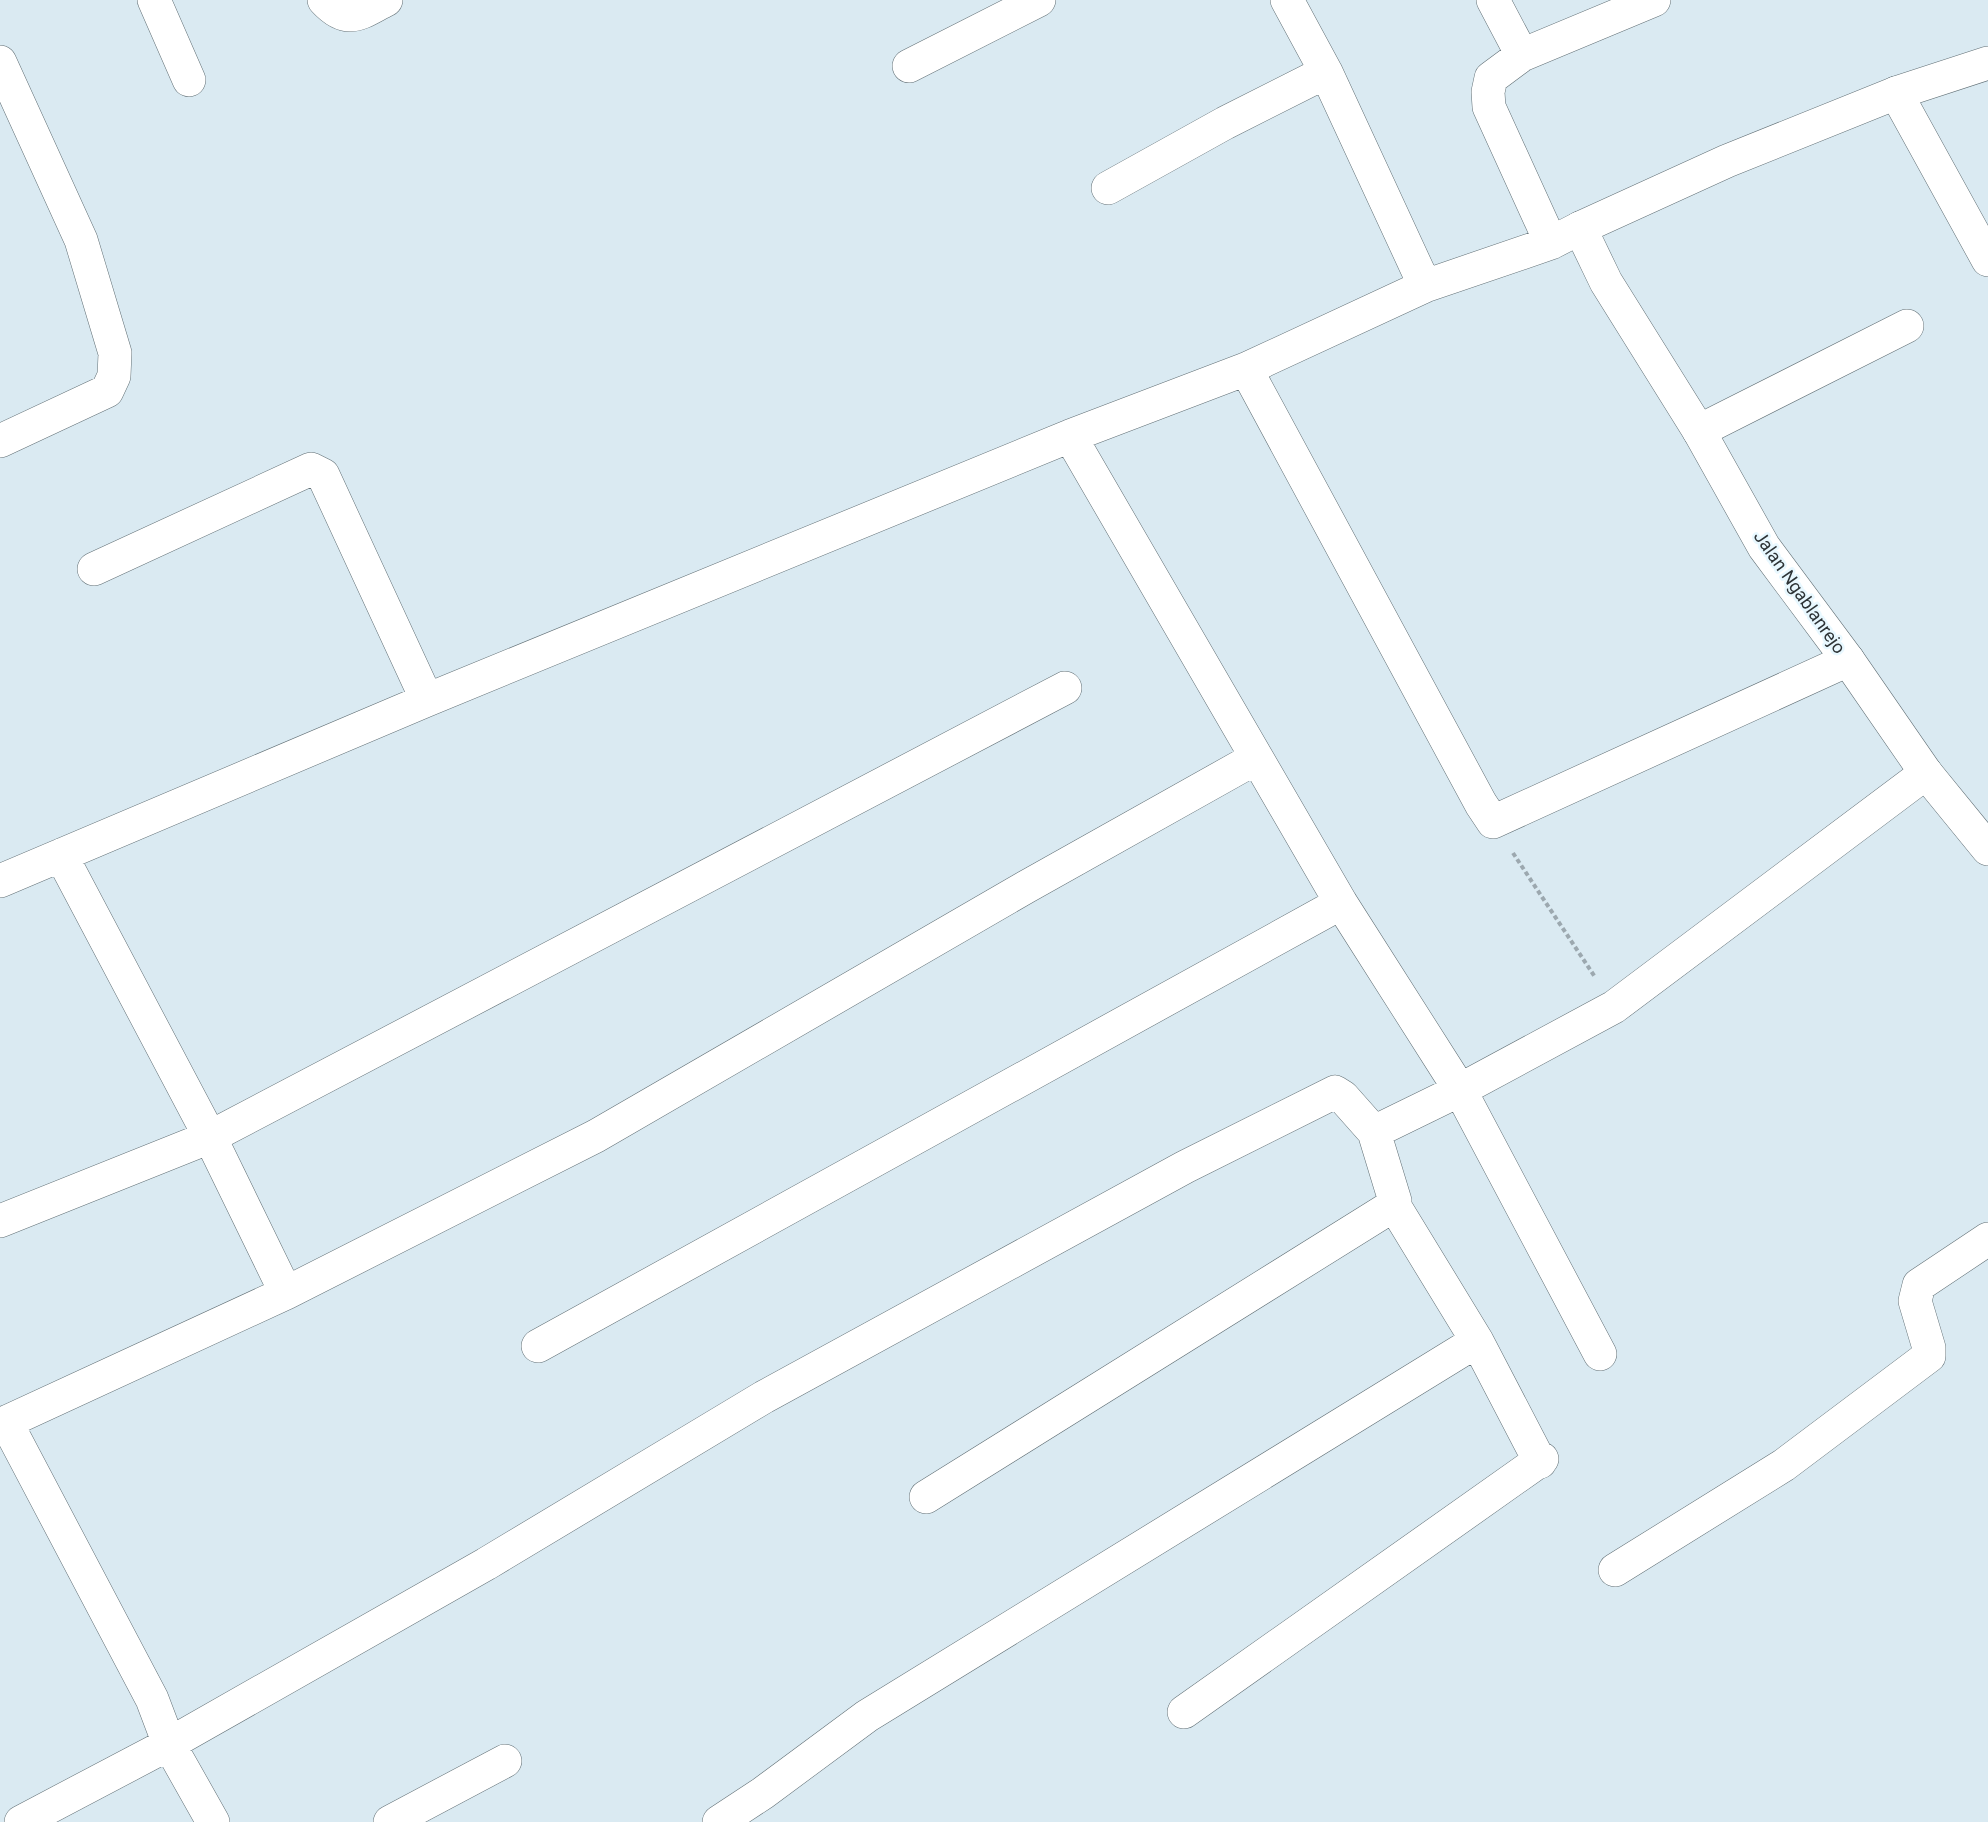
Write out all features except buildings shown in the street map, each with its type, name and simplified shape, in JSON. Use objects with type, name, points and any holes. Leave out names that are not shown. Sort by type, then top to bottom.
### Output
[{"type":"street","points":[[154,0],[189,80]]},
{"type":"street","points":[[324,0],[338,13],[355,15],[386,0]]},
{"type":"street","points":[[909,66],[1038,0]]},
{"type":"street","points":[[1287,0],[1326,72],[1425,286]]},
{"type":"street","points":[[1493,0],[1522,55]]},
{"type":"street","points":[[1551,243],[1489,107],[1488,92],[1491,78],[1522,55],[1654,0]]},
{"type":"street","points":[[0,62],[81,240],[115,353],[114,375],[107,391],[0,441]]},
{"type":"street","points":[[0,881],[427,700],[1070,436],[1246,369],[1425,286],[1551,243],[1727,161],[1896,93],[1988,63]]},
{"type":"street","points":[[1108,188],[1225,123],[1326,72]]},
{"type":"street","points":[[1896,93],[1988,260]]},
{"type":"street","name":"Jalan Ngablanrejo","points":[[1580,228],[1606,282],[1700,430],[1764,547],[1848,660],[1926,773],[1988,849]]},
{"type":"street","points":[[1700,430],[1906,326]]},
{"type":"street","points":[[1246,369],[1493,822],[1848,660]]},
{"type":"street","points":[[1070,436],[1341,903],[1460,1090],[1600,1354]]},
{"type":"street","points":[[94,569],[311,469],[323,475],[427,700]]},
{"type":"street","points":[[0,1221],[210,1137],[1065,688]]},
{"type":"street","points":[[213,1822],[169,1744],[152,1699],[3,1424],[286,1293],[596,1136],[1026,886],[1256,758]]},
{"type":"street","points":[[1374,1132],[1460,1090],[1614,1007],[1926,773]]},
{"type":"street","points":[[61,855],[210,1137],[286,1293]]},
{"type":"street","points":[[538,1346],[1341,903]]},
{"type":"street","points":[[21,1822],[169,1744],[486,1564],[764,1397],[1185,1167],[1335,1092],[1343,1096],[1374,1132],[1395,1201],[1394,1205],[1477,1341],[1541,1460],[1184,1712]]},
{"type":"street","points":[[926,1497],[1394,1205]]},
{"type":"street","points":[[1615,1570],[1784,1465],[1929,1356],[1929,1348],[1915,1301],[1919,1285],[1988,1239]]},
{"type":"street","points":[[719,1822],[764,1792],[867,1716],[1477,1341]]},
{"type":"street","points":[[407,1818],[504,1761]]},
{"type":"path","points":[[1493,822],[1614,1007]]}]
